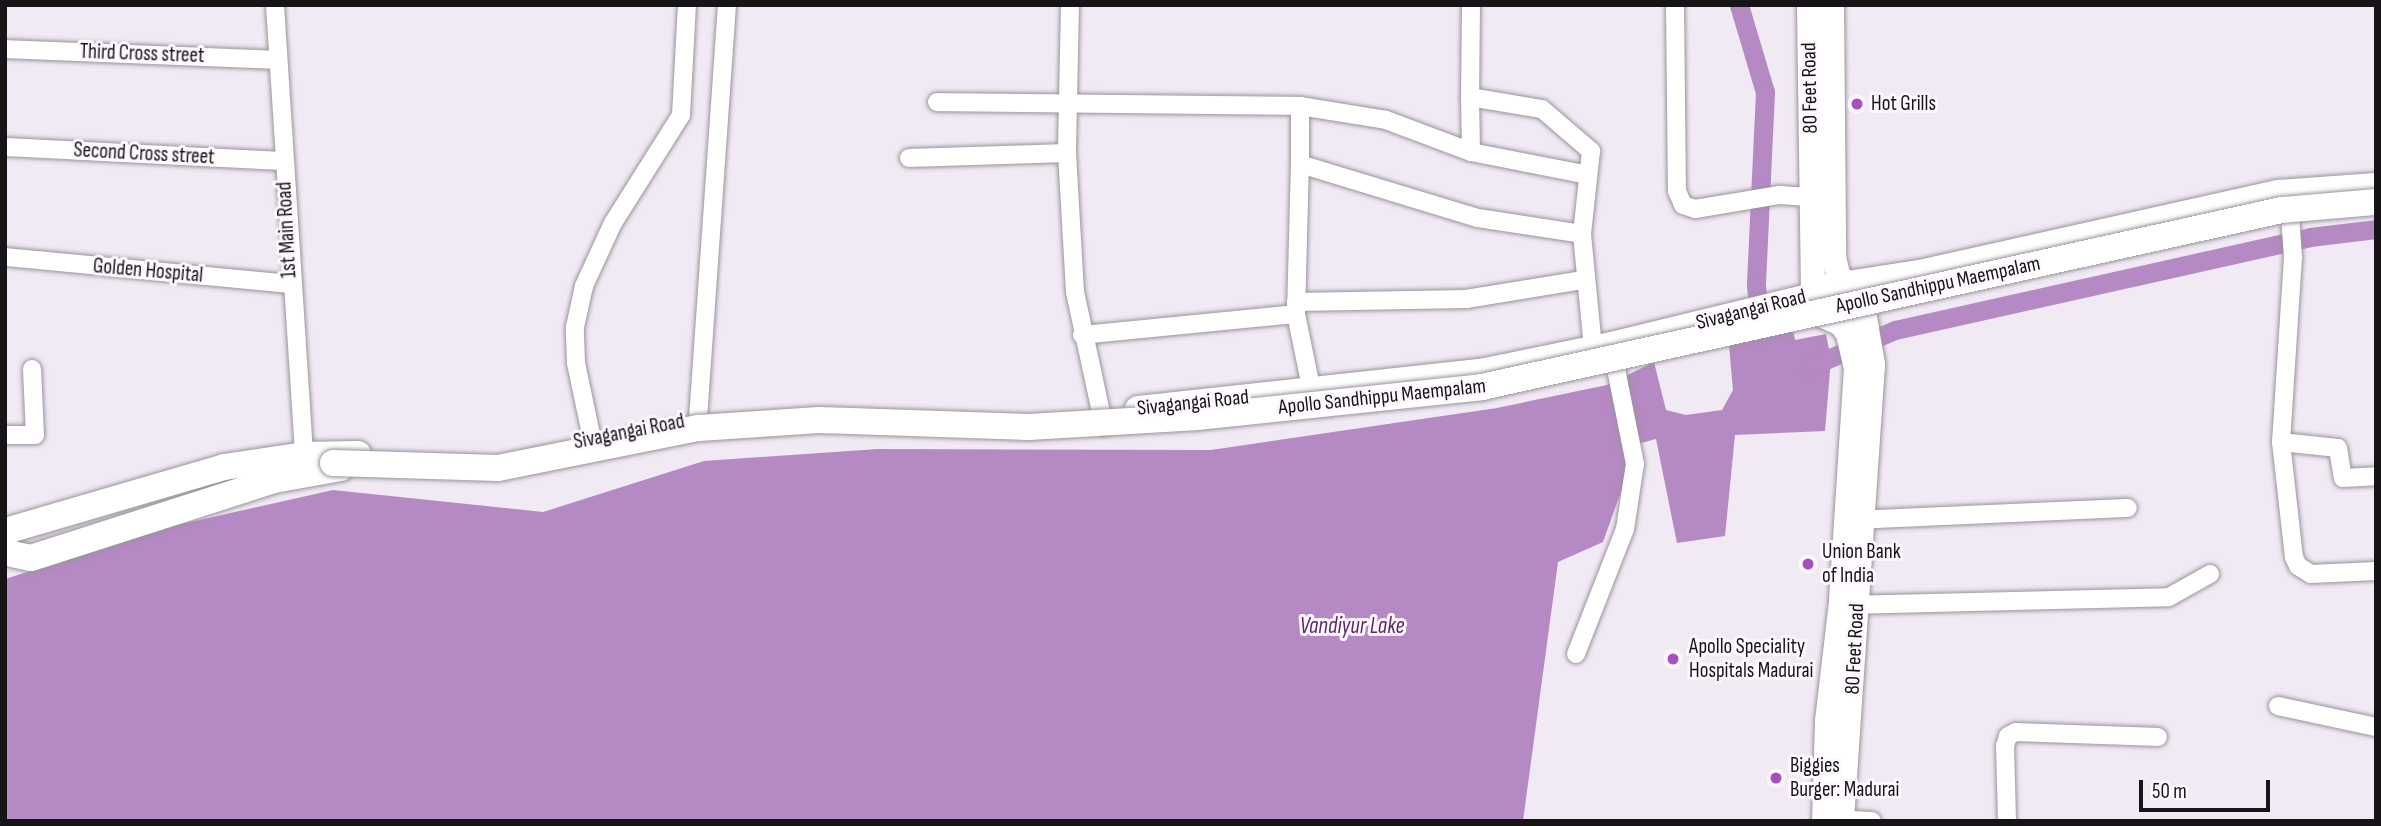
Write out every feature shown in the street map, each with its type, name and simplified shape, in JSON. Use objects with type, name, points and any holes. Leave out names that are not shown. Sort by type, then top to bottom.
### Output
[{"type":"main road","name":"80 Feet Road","points":[[1802,309],[1812,197],[1809,5]]},
{"type":"main road","name":"80 Feet Road","points":[[1832,5],[1834,257],[1838,275],[1847,287],[1862,299],[1860,326],[1864,366],[1849,605],[1827,722],[1833,820]]},
{"type":"main road","name":"Sivagangai Road","points":[[1802,309],[1828,287],[1847,287],[2279,193],[2376,186]]},
{"type":"main road","name":"Apollo Sandhippu Maempalam","points":[[333,460],[496,461],[698,423],[818,415],[1027,421],[1197,409],[1482,379],[2278,200],[2376,191]]},
{"type":"main road","name":"Apollo Sandhippu Maempalam","points":[[333,460],[498,468],[699,428],[818,420],[1029,427],[1198,417],[1482,387],[2282,210],[2376,202]]},
{"type":"main road","name":"Sivagangai Road","points":[[1607,353],[1484,392],[952,431],[818,424],[699,432],[499,471],[409,466],[341,468],[274,480],[31,558],[7,546],[9,530],[224,467],[304,455],[498,458],[698,419],[818,412],[937,418],[1104,419],[1480,372],[1607,353],[1802,309],[1849,320],[1860,326],[2290,222],[2376,209]]},
{"type":"main road","points":[[7,546],[266,473],[333,460]]},
{"type":"street","name":"1st Main Road","points":[[275,5],[290,284],[304,455]]},
{"type":"street","points":[[593,439],[576,362],[575,327],[584,286],[613,223],[681,115],[687,5]]},
{"type":"street","points":[[1070,5],[1067,153],[1075,292],[1104,419]]},
{"type":"street","points":[[1471,5],[1471,152]]},
{"type":"street","points":[[1675,5],[1677,191],[1683,205],[1695,209],[1780,195],[1812,197]]},
{"type":"street","points":[[698,419],[727,6]]},
{"type":"street","name":"Third Cross street","points":[[5,49],[278,60]]},
{"type":"street","points":[[1470,97],[1542,109],[1591,151],[1582,234],[1583,280],[1635,451],[1625,529],[1576,654]]},
{"type":"street","points":[[937,102],[1300,106],[1385,121],[1471,152],[1588,174]]},
{"type":"street","points":[[1300,106],[1296,308],[1312,392]]},
{"type":"street","name":"Second Cross street","points":[[5,147],[283,161]]},
{"type":"street","points":[[909,158],[1067,153]]},
{"type":"street","points":[[1300,164],[1478,218],[1582,234]]},
{"type":"street","points":[[2290,222],[2294,257],[2281,442],[2298,566],[2311,574],[2376,571]]},
{"type":"street","name":"Golden Hospital","points":[[5,257],[290,284]]},
{"type":"street","points":[[1083,335],[1296,308],[1466,299],[1583,280]]},
{"type":"street","points":[[5,435],[35,435],[32,369]]},
{"type":"street","points":[[2281,442],[2338,448],[2343,478],[2376,476]]},
{"type":"street","points":[[1853,520],[2128,509]]},
{"type":"street","points":[[1849,605],[2169,597],[2210,574]]},
{"type":"street","points":[[2278,706],[2376,727]]},
{"type":"street","points":[[2007,821],[2005,746],[2008,736],[2016,732],[2158,737]]},
{"type":"street","points":[[1833,820],[1872,821]]},
{"type":"water","name":"Vandiyur Lake","points":[[1790,315],[1795,340],[1826,334],[1831,359],[1825,431],[1735,435],[1725,536],[1677,543],[1656,439],[1626,447],[1629,460],[1623,486],[1603,542],[1558,562],[1523,821],[5,821],[5,579],[177,525],[333,490],[543,512],[704,461],[878,449],[1211,450],[1497,408],[1607,385],[1654,362],[1666,410],[1686,415],[1722,410],[1733,390],[1727,323]]},
{"type":"waterway","points":[[1739,5],[1765,92],[1756,285],[1759,320]]},
{"type":"waterway","points":[[1807,368],[1895,330],[2310,237],[2376,229]]},
{"type":"place","name":"Hot Grills","points":[[1857,104]]},
{"type":"place","name":"Union Bank of India","points":[[1808,564]]},
{"type":"place","name":"Apollo Speciality Hospitals Madurai","points":[[1673,659]]},
{"type":"place","name":"Biggies Burger: Madurai","points":[[1776,778]]}]
